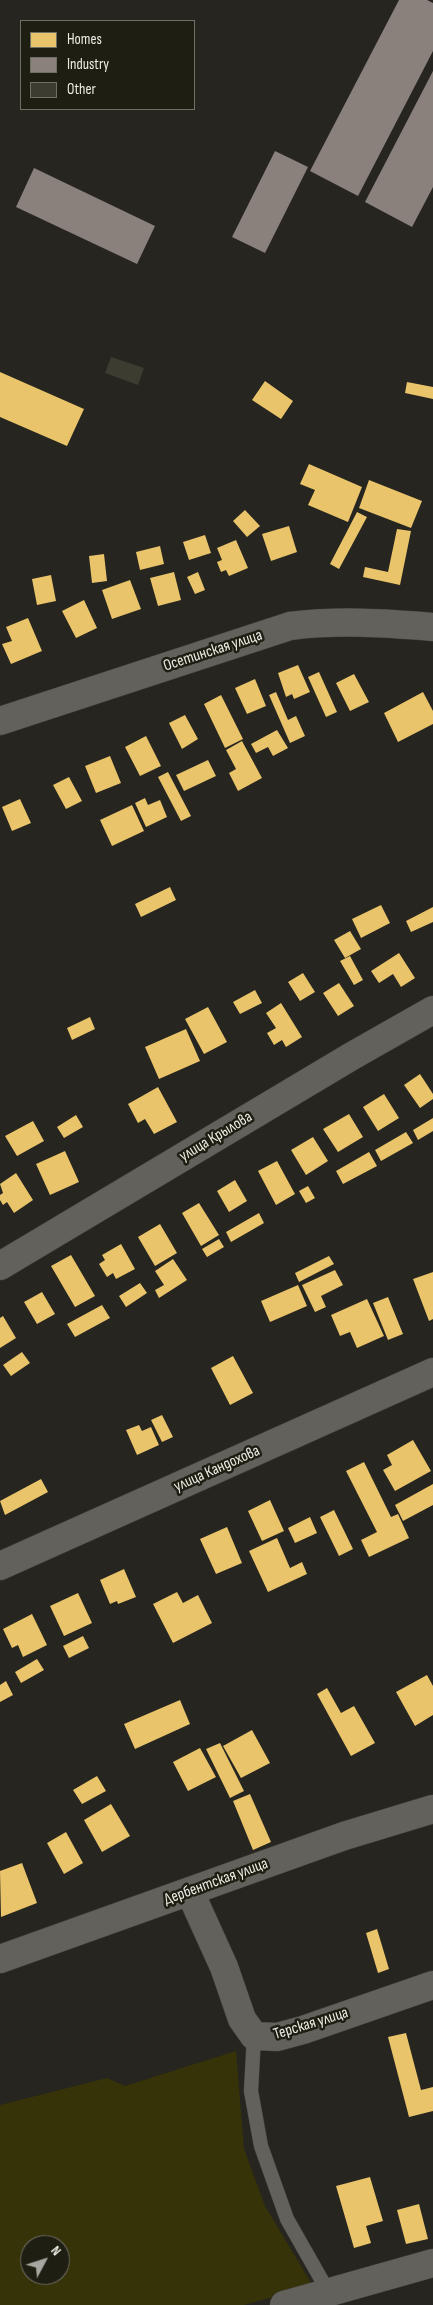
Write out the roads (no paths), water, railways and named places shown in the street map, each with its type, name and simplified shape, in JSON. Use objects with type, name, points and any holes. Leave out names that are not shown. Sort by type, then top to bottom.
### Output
[{"type":"street","name":"Осетинская улица","points":[[0,721],[290,626],[323,622],[360,622],[433,627]]},
{"type":"street","name":"улица Крылова","points":[[0,1266],[352,1056],[433,1010]]},
{"type":"street","name":"улица Кандохова","points":[[0,1566],[433,1372]]},
{"type":"street","name":"Дербентская улица","points":[[0,1959],[344,1836],[433,1809]]},
{"type":"street","name":"Терская улица","points":[[190,1892],[224,1967],[242,2019],[254,2036],[277,2037],[303,2030],[433,1985]]},
{"type":"street","points":[[284,2305],[433,2263]]},
{"type":"lane","points":[[254,2036],[251,2091],[261,2146],[287,2219],[328,2293]]}]
